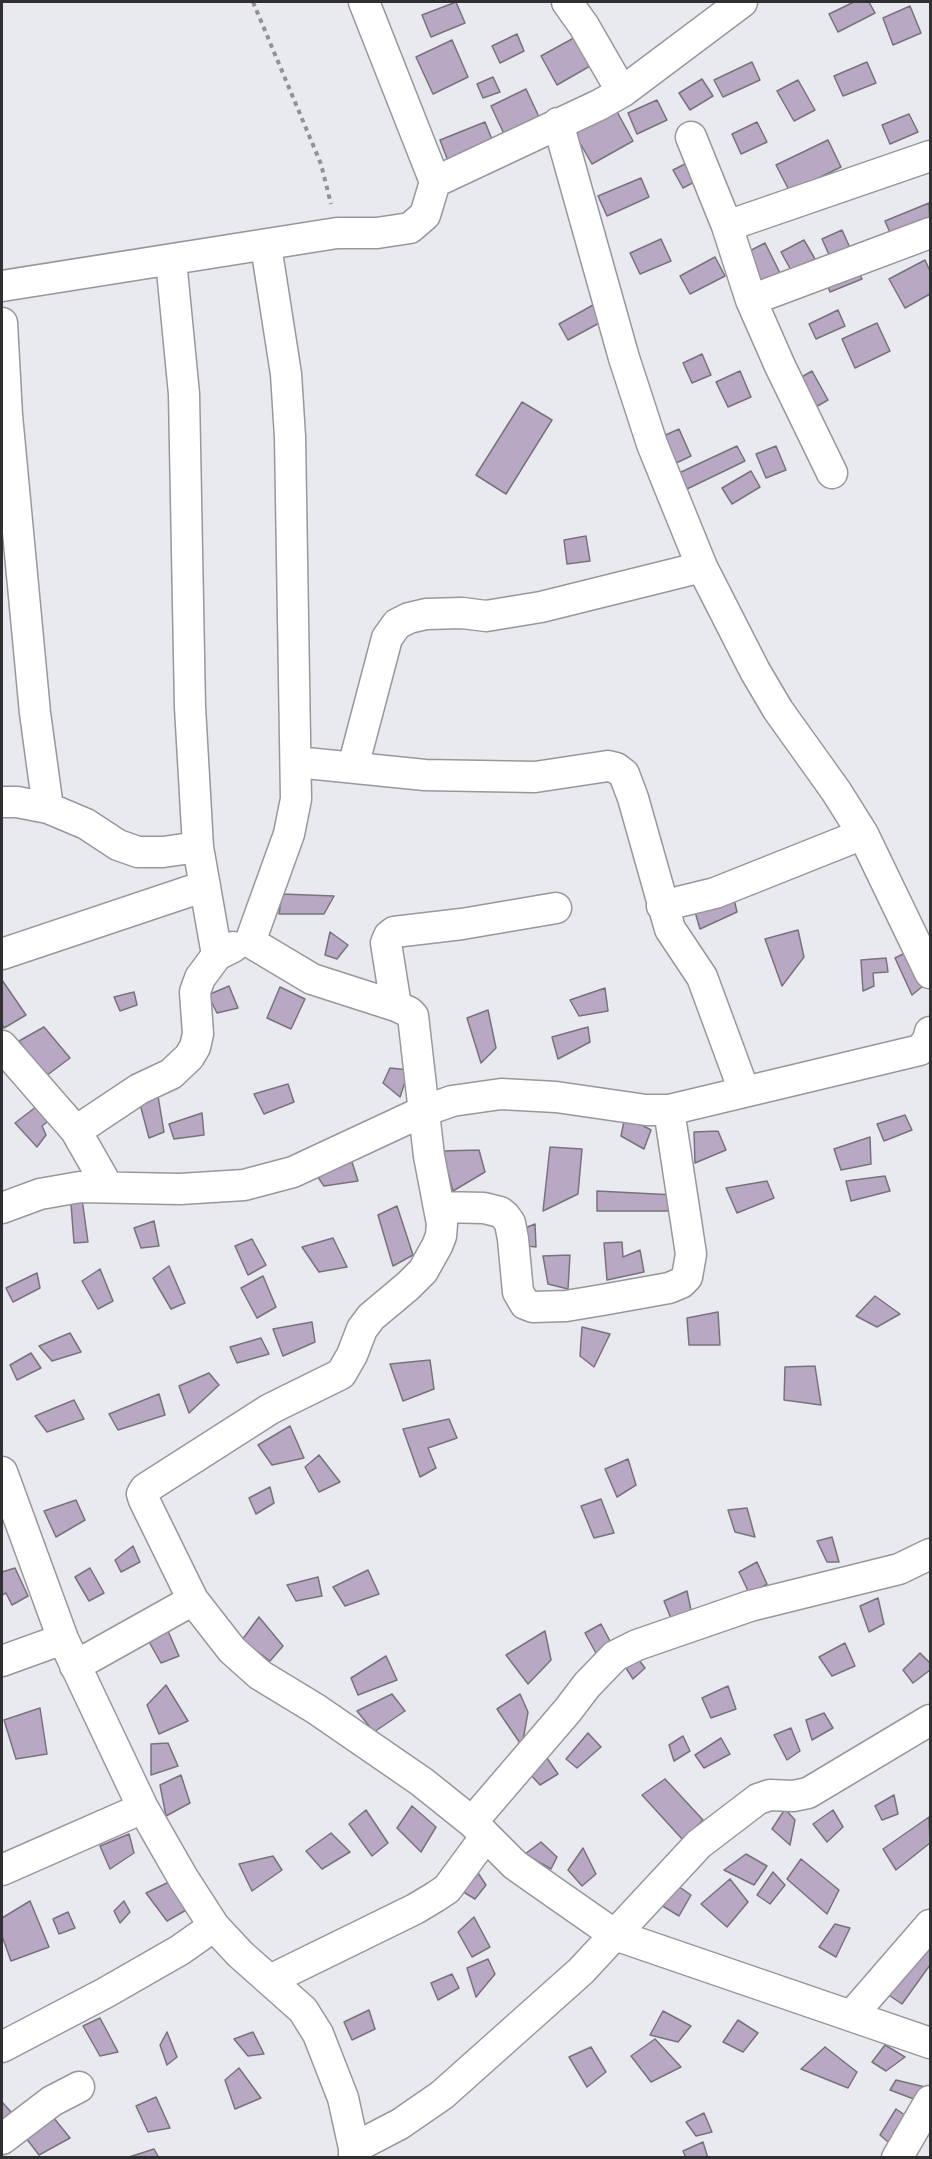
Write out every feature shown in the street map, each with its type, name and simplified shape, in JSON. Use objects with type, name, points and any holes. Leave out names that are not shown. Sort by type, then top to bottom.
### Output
[{"type":"street","points":[[2,286],[332,234],[377,233],[410,228],[424,215],[435,182],[364,2]]},
{"type":"street","points":[[567,2],[585,26],[622,92]]},
{"type":"street","points":[[435,182],[622,92],[742,2]]},
{"type":"street","points":[[558,123],[589,238],[652,444],[702,567],[755,671],[778,710],[836,791],[863,834],[930,973]]},
{"type":"street","points":[[691,137],[726,226],[751,300],[832,473]]},
{"type":"street","points":[[726,226],[930,156]]},
{"type":"street","points":[[751,300],[930,233]]},
{"type":"street","points":[[250,942],[289,834],[296,799],[290,437],[286,374],[266,246]]},
{"type":"street","points":[[171,260],[184,394],[190,707],[198,847],[217,956]]},
{"type":"street","points":[[2,323],[7,415],[35,713],[48,808]]},
{"type":"street","points":[[353,767],[387,638],[397,624],[426,614],[462,613],[486,616],[541,607],[702,567]]},
{"type":"street","points":[[296,762],[425,775],[534,777],[608,766],[616,768],[624,774],[633,798],[662,906],[674,936],[702,977],[744,1091]]},
{"type":"street","points":[[2,802],[16,802],[48,808],[86,824],[118,845],[138,852],[163,852],[198,847]]},
{"type":"street","points":[[662,906],[714,893],[863,834]]},
{"type":"street","points":[[2,954],[205,886]]},
{"type":"street","points":[[396,1006],[386,943],[394,932],[462,924],[556,908]]},
{"type":"street","points":[[76,1131],[139,1089],[171,1074],[189,1057],[195,1047],[198,1034],[195,992],[200,978],[217,956],[230,947],[250,942],[312,979],[409,1012],[414,1021],[429,1156],[442,1224],[441,1236],[423,1271],[370,1317],[341,1374],[270,1409],[145,1489],[142,1494],[144,1500],[193,1600],[232,1650],[260,1675],[316,1709],[414,1776],[479,1829],[515,1865],[615,1935],[930,2043]]},
{"type":"street","points":[[2,1208],[40,1194],[80,1187],[180,1189],[244,1185],[293,1172],[424,1111],[452,1101],[501,1094],[556,1097],[646,1110],[669,1110],[920,1050],[928,1040],[930,1032]]},
{"type":"street","points":[[2,1046],[76,1131],[108,1187]]},
{"type":"street","points":[[439,1207],[484,1208],[500,1212],[505,1216],[510,1222],[513,1239],[518,1292],[525,1304],[533,1307],[566,1306],[675,1285],[687,1277],[691,1254],[669,1110]]},
{"type":"street","points":[[3,1480],[63,1638],[143,1808],[183,1878],[214,1926],[240,1954],[303,2010],[318,2034],[343,2098],[354,2153],[442,2095],[581,1971],[699,1844],[758,1798],[808,1793],[930,1720]]},
{"type":"street","points":[[270,1980],[415,1909],[447,1889],[479,1829],[587,1685],[615,1656],[637,1645],[750,1606],[899,1569],[930,1554]]},
{"type":"street","points":[[75,1666],[193,1600]]},
{"type":"street","points":[[2,1661],[63,1638]]},
{"type":"street","points":[[2,1870],[143,1808]]},
{"type":"street","points":[[852,2015],[930,1925]]},
{"type":"street","points":[[2,2047],[105,1993],[180,1950],[214,1926]]},
{"type":"street","points":[[2,2139],[52,2101],[79,2087]]},
{"type":"street","points":[[897,2157],[930,2101]]},
{"type":"path","points":[[253,2],[321,164],[331,204],[332,234]]},
{"type":"building","points":[[456,2],[465,23],[431,37],[422,15]]},
{"type":"building","points":[[854,2],[869,2],[875,13],[838,32],[829,14]]},
{"type":"building","points":[[910,6],[921,33],[893,45],[883,18]]},
{"type":"building","points":[[517,34],[524,51],[500,63],[492,46]]},
{"type":"building","points":[[581,34],[597,62],[557,85],[541,56]]},
{"type":"building","points":[[452,40],[468,77],[433,94],[416,57]]},
{"type":"building","points":[[752,62],[760,80],[723,97],[714,80]]},
{"type":"building","points":[[867,62],[876,83],[843,96],[834,76]]},
{"type":"building","points":[[493,77],[500,92],[483,98],[477,84]]},
{"type":"building","points":[[702,79],[713,96],[690,110],[679,93]]},
{"type":"building","points":[[798,80],[815,110],[794,121],[777,91]]},
{"type":"building","points":[[526,89],[540,119],[505,136],[491,106]]},
{"type":"building","points":[[657,100],[667,120],[637,134],[628,113]]},
{"type":"building","points":[[615,108],[633,141],[592,164],[573,131]]},
{"type":"building","points":[[909,114],[918,132],[890,144],[882,125]]},
{"type":"building","points":[[485,122],[493,142],[448,161],[440,140]]},
{"type":"building","points":[[757,122],[767,142],[741,154],[732,134]]},
{"type":"building","points":[[828,140],[841,167],[790,192],[776,165]]},
{"type":"building","points":[[693,160],[702,178],[683,188],[673,170]]},
{"type":"building","points":[[641,178],[649,197],[607,216],[598,196]]},
{"type":"building","points":[[929,203],[930,227],[894,242],[885,221]]},
{"type":"building","points":[[842,230],[851,250],[831,259],[822,239]]},
{"type":"building","points":[[661,239],[671,261],[640,274],[630,253]]},
{"type":"building","points":[[804,240],[815,259],[792,272],[781,252]]},
{"type":"building","points":[[765,243],[780,273],[754,286],[738,257]]},
{"type":"building","points":[[715,257],[725,276],[690,294],[680,276]]},
{"type":"building","points":[[925,260],[930,271],[930,294],[905,308],[889,279]]},
{"type":"building","points":[[854,261],[862,279],[830,292],[823,275]]},
{"type":"building","points":[[593,305],[603,321],[568,340],[559,324]]},
{"type":"building","points":[[838,310],[845,326],[816,339],[809,324]]},
{"type":"building","points":[[877,323],[890,351],[855,368],[842,339]]},
{"type":"building","points":[[702,354],[711,375],[692,383],[683,363]]},
{"type":"building","points":[[740,371],[751,397],[728,407],[716,382]]},
{"type":"building","points":[[812,371],[828,400],[814,408],[798,379]]},
{"type":"building","points":[[522,402],[552,420],[506,494],[476,475]]},
{"type":"building","points":[[679,429],[691,456],[672,465],[659,438]]},
{"type":"building","points":[[737,446],[745,461],[687,489],[679,473]]},
{"type":"building","points":[[776,446],[786,470],[766,478],[756,454]]},
{"type":"building","points":[[751,471],[760,487],[732,504],[722,488]]},
{"type":"building","points":[[586,536],[590,561],[567,564],[564,540]]},
{"type":"building","points":[[282,894],[334,896],[324,914],[279,914]]},
{"type":"building","points":[[733,895],[737,912],[700,929],[693,905]]},
{"type":"building","points":[[798,930],[804,957],[782,986],[765,939]]},
{"type":"building","points":[[330,932],[348,945],[337,959],[325,955]]},
{"type":"building","points":[[907,952],[923,986],[912,995],[895,958]]},
{"type":"building","points":[[886,958],[888,972],[873,973],[874,986],[863,991],[861,960]]},
{"type":"building","points":[[2,980],[26,1015],[4,1028],[2,1024]]},
{"type":"building","points":[[229,986],[238,1008],[217,1013],[208,995]]},
{"type":"building","points":[[280,987],[305,999],[291,1029],[267,1018]]},
{"type":"building","points":[[605,988],[608,1011],[579,1016],[570,1000]]},
{"type":"building","points":[[134,992],[137,1005],[120,1011],[114,997]]},
{"type":"building","points":[[488,1010],[496,1048],[481,1063],[467,1018]]},
{"type":"building","points":[[44,1027],[70,1058],[46,1076],[19,1041]]},
{"type":"building","points":[[588,1027],[590,1042],[558,1059],[552,1037]]},
{"type":"building","points":[[390,1068],[409,1070],[400,1097],[383,1083]]},
{"type":"building","points":[[288,1084],[294,1102],[264,1114],[254,1094]]},
{"type":"building","points":[[158,1096],[164,1132],[149,1138],[140,1104]]},
{"type":"building","points":[[41,1103],[51,1119],[42,1126],[46,1135],[37,1147],[15,1123]]},
{"type":"building","points":[[202,1113],[204,1135],[174,1139],[169,1124]]},
{"type":"building","points":[[905,1115],[912,1130],[884,1141],[877,1124]]},
{"type":"building","points":[[625,1116],[651,1130],[644,1149],[621,1136]]},
{"type":"building","points":[[718,1131],[726,1150],[695,1163],[694,1132]]},
{"type":"building","points":[[870,1137],[871,1164],[841,1170],[834,1149]]},
{"type":"building","points":[[550,1147],[582,1149],[578,1194],[543,1211]]},
{"type":"building","points":[[479,1150],[485,1172],[453,1191],[442,1151]]},
{"type":"building","points":[[352,1162],[358,1181],[324,1186],[315,1173]]},
{"type":"building","points":[[885,1176],[890,1191],[851,1201],[846,1181]]},
{"type":"building","points":[[767,1181],[774,1198],[737,1213],[726,1188]]},
{"type":"building","points":[[597,1191],[675,1195],[675,1211],[597,1211]]},
{"type":"building","points":[[82,1199],[88,1242],[74,1243],[71,1204]]},
{"type":"building","points":[[397,1206],[413,1255],[393,1266],[378,1215]]},
{"type":"building","points":[[154,1221],[159,1246],[141,1248],[134,1228]]},
{"type":"building","points":[[535,1224],[536,1247],[527,1246],[525,1228]]},
{"type":"building","points":[[333,1238],[347,1267],[319,1272],[302,1247]]},
{"type":"building","points":[[252,1239],[266,1265],[248,1275],[235,1246]]},
{"type":"building","points":[[622,1242],[623,1257],[640,1250],[644,1272],[607,1280],[604,1243]]},
{"type":"building","points":[[570,1255],[568,1289],[548,1284],[543,1256]]},
{"type":"building","points":[[169,1266],[185,1303],[171,1309],[153,1278]]},
{"type":"building","points":[[100,1269],[113,1301],[98,1309],[82,1281]]},
{"type":"building","points":[[37,1273],[40,1288],[13,1302],[6,1288]]},
{"type":"building","points":[[263,1276],[276,1307],[257,1318],[241,1288]]},
{"type":"building","points":[[875,1296],[900,1314],[877,1327],[856,1316]]},
{"type":"building","points":[[718,1312],[720,1345],[689,1345],[687,1318]]},
{"type":"building","points":[[312,1322],[315,1342],[283,1356],[273,1329]]},
{"type":"building","points":[[582,1327],[610,1334],[594,1367],[580,1356]]},
{"type":"building","points":[[70,1333],[81,1352],[52,1361],[39,1346]]},
{"type":"building","points":[[261,1338],[269,1354],[237,1363],[230,1347]]},
{"type":"building","points":[[31,1353],[41,1368],[17,1380],[10,1365]]},
{"type":"building","points":[[430,1360],[434,1389],[403,1401],[390,1364]]},
{"type":"building","points":[[815,1366],[821,1405],[784,1400],[785,1367]]},
{"type":"building","points":[[209,1373],[219,1385],[189,1413],[179,1386]]},
{"type":"building","points":[[159,1394],[165,1415],[118,1430],[109,1414]]},
{"type":"building","points":[[74,1400],[84,1419],[47,1432],[35,1416]]},
{"type":"building","points":[[449,1419],[457,1438],[428,1448],[436,1468],[420,1477],[403,1429]]},
{"type":"building","points":[[290,1426],[304,1458],[272,1465],[258,1445]]},
{"type":"building","points":[[319,1455],[340,1482],[319,1492],[305,1467]]},
{"type":"building","points":[[628,1459],[636,1485],[617,1497],[605,1469]]},
{"type":"building","points":[[270,1487],[274,1503],[256,1514],[249,1498]]},
{"type":"building","points":[[601,1499],[614,1533],[594,1538],[581,1506]]},
{"type":"building","points":[[76,1500],[85,1520],[56,1537],[44,1511]]},
{"type":"building","points":[[747,1508],[755,1537],[735,1532],[728,1510]]},
{"type":"building","points":[[832,1537],[839,1562],[827,1562],[817,1541]]},
{"type":"building","points":[[133,1546],[140,1562],[121,1572],[115,1560]]},
{"type":"building","points":[[757,1562],[767,1584],[750,1595],[739,1572]]},
{"type":"building","points":[[15,1568],[28,1596],[12,1605],[6,1593],[2,1595],[2,1572]]},
{"type":"building","points":[[90,1568],[104,1593],[89,1601],[75,1577]]},
{"type":"building","points":[[368,1570],[379,1594],[345,1606],[333,1587]]},
{"type":"building","points":[[318,1577],[322,1596],[296,1601],[287,1585]]},
{"type":"building","points":[[687,1591],[692,1615],[672,1621],[664,1601]]},
{"type":"building","points":[[878,1598],[884,1624],[869,1632],[860,1606]]},
{"type":"building","points":[[259,1617],[283,1646],[270,1661],[242,1640]]},
{"type":"building","points":[[601,1624],[611,1643],[597,1655],[585,1633]]},
{"type":"building","points":[[168,1631],[179,1656],[161,1663],[148,1640]]},
{"type":"building","points":[[545,1631],[551,1660],[528,1684],[506,1655]]},
{"type":"building","points":[[845,1643],[855,1666],[832,1676],[819,1657]]},
{"type":"building","points":[[920,1653],[930,1663],[930,1670],[913,1683],[903,1670]]},
{"type":"building","points":[[386,1656],[397,1680],[358,1695],[351,1678]]},
{"type":"building","points":[[636,1656],[645,1668],[633,1679],[626,1668]]},
{"type":"building","points":[[166,1685],[188,1721],[159,1734],[147,1705]]},
{"type":"building","points":[[728,1686],[736,1709],[711,1718],[702,1698]]},
{"type":"building","points":[[392,1694],[405,1711],[374,1732],[357,1711]]},
{"type":"building","points":[[520,1694],[528,1712],[522,1746],[497,1709]]},
{"type":"building","points":[[40,1708],[47,1754],[16,1759],[4,1720]]},
{"type":"building","points":[[824,1713],[833,1728],[812,1740],[806,1720]]},
{"type":"building","points":[[791,1728],[800,1751],[787,1760],[774,1735]]},
{"type":"building","points":[[588,1733],[601,1747],[577,1768],[566,1759]]},
{"type":"building","points":[[683,1736],[690,1751],[674,1761],[669,1745]]},
{"type":"building","points":[[721,1738],[730,1754],[704,1768],[695,1755]]},
{"type":"building","points":[[168,1743],[178,1766],[151,1775],[151,1744]]},
{"type":"building","points":[[547,1758],[558,1774],[540,1785],[530,1774]]},
{"type":"building","points":[[181,1775],[190,1803],[166,1816],[160,1785]]},
{"type":"building","points":[[665,1779],[703,1820],[683,1840],[642,1795]]},
{"type":"building","points":[[894,1795],[898,1814],[882,1820],[875,1806]]},
{"type":"building","points":[[412,1806],[436,1827],[421,1852],[397,1828]]},
{"type":"building","points":[[785,1809],[795,1820],[790,1845],[772,1829]]},
{"type":"building","points":[[366,1810],[388,1843],[372,1856],[349,1824]]},
{"type":"building","points":[[833,1810],[843,1827],[827,1842],[813,1824]]},
{"type":"building","points":[[929,1817],[930,1843],[896,1870],[883,1849]]},
{"type":"building","points":[[331,1833],[350,1852],[322,1869],[306,1851]]},
{"type":"building","points":[[129,1834],[134,1853],[110,1869],[100,1846]]},
{"type":"building","points":[[541,1842],[557,1857],[551,1869],[525,1854]]},
{"type":"building","points":[[583,1848],[596,1874],[582,1886],[568,1870]]},
{"type":"building","points":[[746,1854],[767,1866],[754,1885],[724,1870]]},
{"type":"building","points":[[273,1856],[282,1870],[252,1891],[239,1864]]},
{"type":"building","points":[[801,1859],[839,1890],[827,1914],[787,1879]]},
{"type":"building","points":[[474,1867],[486,1885],[475,1899],[457,1888]]},
{"type":"building","points":[[773,1872],[785,1885],[770,1904],[757,1895]]},
{"type":"building","points":[[730,1879],[748,1902],[727,1927],[701,1904]]},
{"type":"building","points":[[169,1882],[188,1909],[167,1921],[146,1893]]},
{"type":"building","points":[[678,1886],[691,1895],[679,1916],[661,1905]]},
{"type":"building","points":[[30,1901],[49,1947],[11,1961],[2,1936],[2,1918]]},
{"type":"building","points":[[124,1901],[130,1912],[120,1923],[114,1911]]},
{"type":"building","points":[[68,1912],[75,1928],[59,1934],[53,1919]]},
{"type":"building","points":[[474,1917],[490,1947],[472,1957],[458,1932]]},
{"type":"building","points":[[835,1924],[850,1928],[836,1957],[819,1947]]},
{"type":"building","points":[[930,1940],[930,1965],[902,2004],[884,1992]]},
{"type":"building","points":[[488,1959],[495,1974],[476,1997],[467,1968]]},
{"type":"building","points":[[452,1974],[459,1988],[438,2000],[431,1983]]},
{"type":"building","points":[[369,2010],[375,2029],[352,2040],[344,2022]]},
{"type":"building","points":[[663,2011],[691,2026],[678,2042],[650,2035]]},
{"type":"building","points":[[100,2018],[118,2052],[100,2056],[83,2026]]},
{"type":"building","points":[[738,2020],[758,2033],[743,2052],[723,2042]]},
{"type":"building","points":[[167,2032],[177,2057],[167,2065],[160,2045]]},
{"type":"building","points":[[253,2032],[264,2054],[248,2056],[234,2039]]},
{"type":"building","points":[[655,2039],[681,2067],[651,2082],[631,2056]]},
{"type":"building","points":[[885,2045],[905,2057],[886,2071],[872,2062]]},
{"type":"building","points":[[591,2047],[606,2072],[587,2087],[569,2057]]},
{"type":"building","points":[[825,2047],[857,2072],[848,2088],[801,2069]]},
{"type":"building","points":[[239,2068],[261,2098],[235,2109],[225,2080]]},
{"type":"building","points":[[896,2080],[925,2087],[919,2101],[890,2090]]},
{"type":"building","points":[[156,2097],[170,2128],[148,2132],[136,2106]]},
{"type":"building","points":[[2,2102],[12,2113],[2,2127]]},
{"type":"building","points":[[896,2109],[911,2119],[894,2147],[880,2135]]},
{"type":"building","points":[[704,2113],[712,2132],[696,2136],[686,2122]]},
{"type":"building","points":[[53,2117],[70,2138],[39,2155],[26,2138]]},
{"type":"building","points":[[703,2142],[708,2158],[686,2158],[683,2151]]},
{"type":"building","points":[[154,2149],[159,2158],[126,2158]]}]
